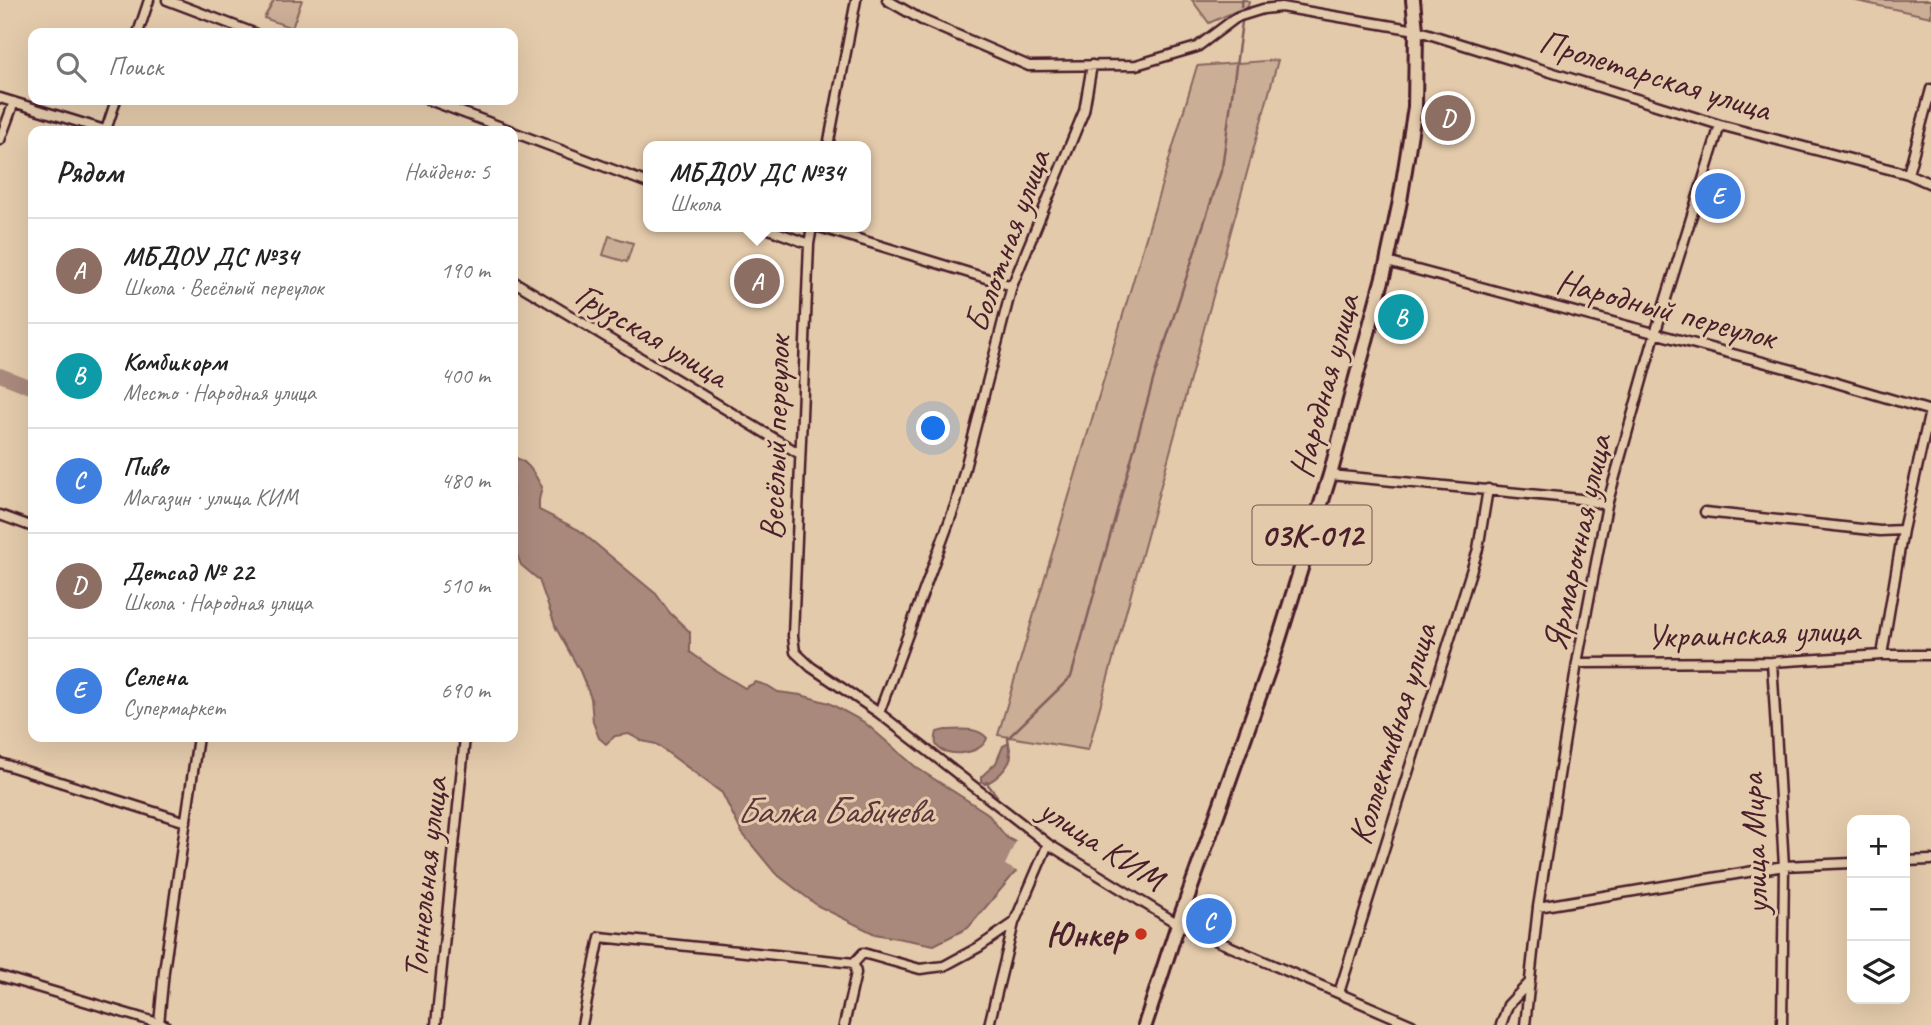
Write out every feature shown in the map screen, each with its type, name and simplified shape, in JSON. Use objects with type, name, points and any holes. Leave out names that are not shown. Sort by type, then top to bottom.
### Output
[{"type":"main road","name":"03К-012","points":[[1413,0],[1416,30]]},
{"type":"main road","name":"Народная улица","points":[[1145,1025],[1275,652],[1331,475],[1387,262],[1400,201],[1415,107],[1416,30]]},
{"type":"street","points":[[140,28],[149,0]]},
{"type":"street","points":[[167,0],[241,28]]},
{"type":"street","points":[[829,141],[856,0]]},
{"type":"street","name":"Пролетарская улица","points":[[887,0],[922,20],[1030,65],[1136,65],[1197,47],[1237,17],[1281,7],[1416,30],[1720,124],[1908,174],[1931,184]]},
{"type":"street","name":"Болотная улица","points":[[879,713],[956,503],[1012,286],[1084,110],[1091,65]]},
{"type":"street","points":[[1908,174],[1931,89]]},
{"type":"street","points":[[0,98],[91,126]]},
{"type":"street","points":[[0,140],[15,102]]},
{"type":"street","points":[[108,126],[115,105]]},
{"type":"street","points":[[442,105],[499,126]]},
{"type":"street","name":"Ярмарочная улица","points":[[1525,1025],[1538,907],[1577,663],[1607,505],[1655,334],[1720,124]]},
{"type":"street","points":[[518,133],[643,181]]},
{"type":"street","points":[[777,232],[809,244]]},
{"type":"street","name":"Весёлый переулок","points":[[795,652],[793,636],[811,232]]},
{"type":"street","points":[[835,232],[1012,286]]},
{"type":"street","name":"Народный переулок","points":[[1387,262],[1793,370],[1930,411]]},
{"type":"street","name":"Грузская улица","points":[[518,284],[800,454]]},
{"type":"street","points":[[1882,655],[1903,530],[1930,411]]},
{"type":"street","points":[[1331,475],[1488,489],[1580,499],[1607,505]]},
{"type":"street","name":"Коллективная улица","points":[[1339,993],[1478,549],[1488,489]]},
{"type":"street","points":[[1704,512],[1880,531],[1903,530]]},
{"type":"street","points":[[0,515],[28,525]]},
{"type":"street","name":"улица КИМ","points":[[795,652],[811,667],[879,713],[1048,844],[1178,924],[1412,1025]]},
{"type":"street","name":"Украинская улица","points":[[1577,663],[1772,662],[1882,655],[1931,655]]},
{"type":"street","name":"улица Мира","points":[[1772,662],[1784,866],[1782,1025]]},
{"type":"street","points":[[0,976],[132,1020],[162,1024],[164,971],[197,742]]},
{"type":"street","name":"Тоннельная улица","points":[[436,1025],[465,742]]},
{"type":"street","points":[[0,763],[187,822]]},
{"type":"street","points":[[989,1025],[1014,923],[1048,844]]},
{"type":"street","points":[[1910,861],[1931,860]]},
{"type":"street","points":[[1538,907],[1784,866],[1847,863]]},
{"type":"street","points":[[854,963],[863,953],[920,969],[944,966],[979,947],[1014,923]]},
{"type":"street","points":[[582,1025],[600,937],[854,963]]},
{"type":"street","points":[[844,1025],[856,973],[854,963]]},
{"type":"street","points":[[1502,1025],[1508,1005],[1530,982]]},
{"type":"shaded area","points":[[274,0],[302,0],[292,28],[264,18]]},
{"type":"shaded area","points":[[1192,0],[1249,2],[1248,6],[1209,23]]},
{"type":"shaded area","points":[[1852,0],[1931,0],[1931,17]]},
{"type":"shaded area","points":[[1278,60],[1088,750],[998,735],[1197,66]]},
{"type":"shaded area","points":[[609,236],[633,243],[627,262],[603,255]]},
{"type":"water","name":"Балка Бабичева","points":[[518,459],[534,473],[542,487],[539,510],[579,530],[656,594],[670,613],[690,632],[690,652],[745,688],[756,682],[778,692],[829,703],[864,722],[917,768],[987,813],[1007,838],[1026,847],[1016,854],[1019,868],[968,928],[934,945],[875,934],[818,906],[775,873],[742,833],[722,793],[656,744],[629,734],[615,736],[606,744],[599,738],[593,722],[591,698],[580,671],[556,628],[539,580],[521,565],[518,557]]},
{"type":"water","points":[[973,730],[987,738],[984,744],[970,751],[945,752],[936,744],[936,740],[937,732]]},
{"type":"water","points":[[1009,743],[1011,756],[1005,769],[985,784],[981,777],[996,763],[1003,746]]},
{"type":"pier","points":[[1017,839],[1029,847],[1028,853],[1020,856],[1023,868],[1020,873],[1005,865]]},
{"type":"waterway","points":[[1241,6],[1243,0]]},
{"type":"waterway","points":[[1010,756],[1008,738],[1071,677],[1154,377],[1222,168],[1242,22]]},
{"type":"waterway","points":[[0,375],[28,386]]},
{"type":"waterway","points":[[986,782],[997,796]]},
{"type":"place","name":"Детсад № 22","points":[[1448,118]]},
{"type":"place","name":"Селена","points":[[1718,196]]},
{"type":"place","name":"МБДОУ ДС №34","points":[[757,281]]},
{"type":"place","name":"Комбикорм","points":[[1401,317]]},
{"type":"place","name":"Пиво","points":[[1209,921]]},
{"type":"place","name":"Юнкер","points":[[1141,934]]}]
